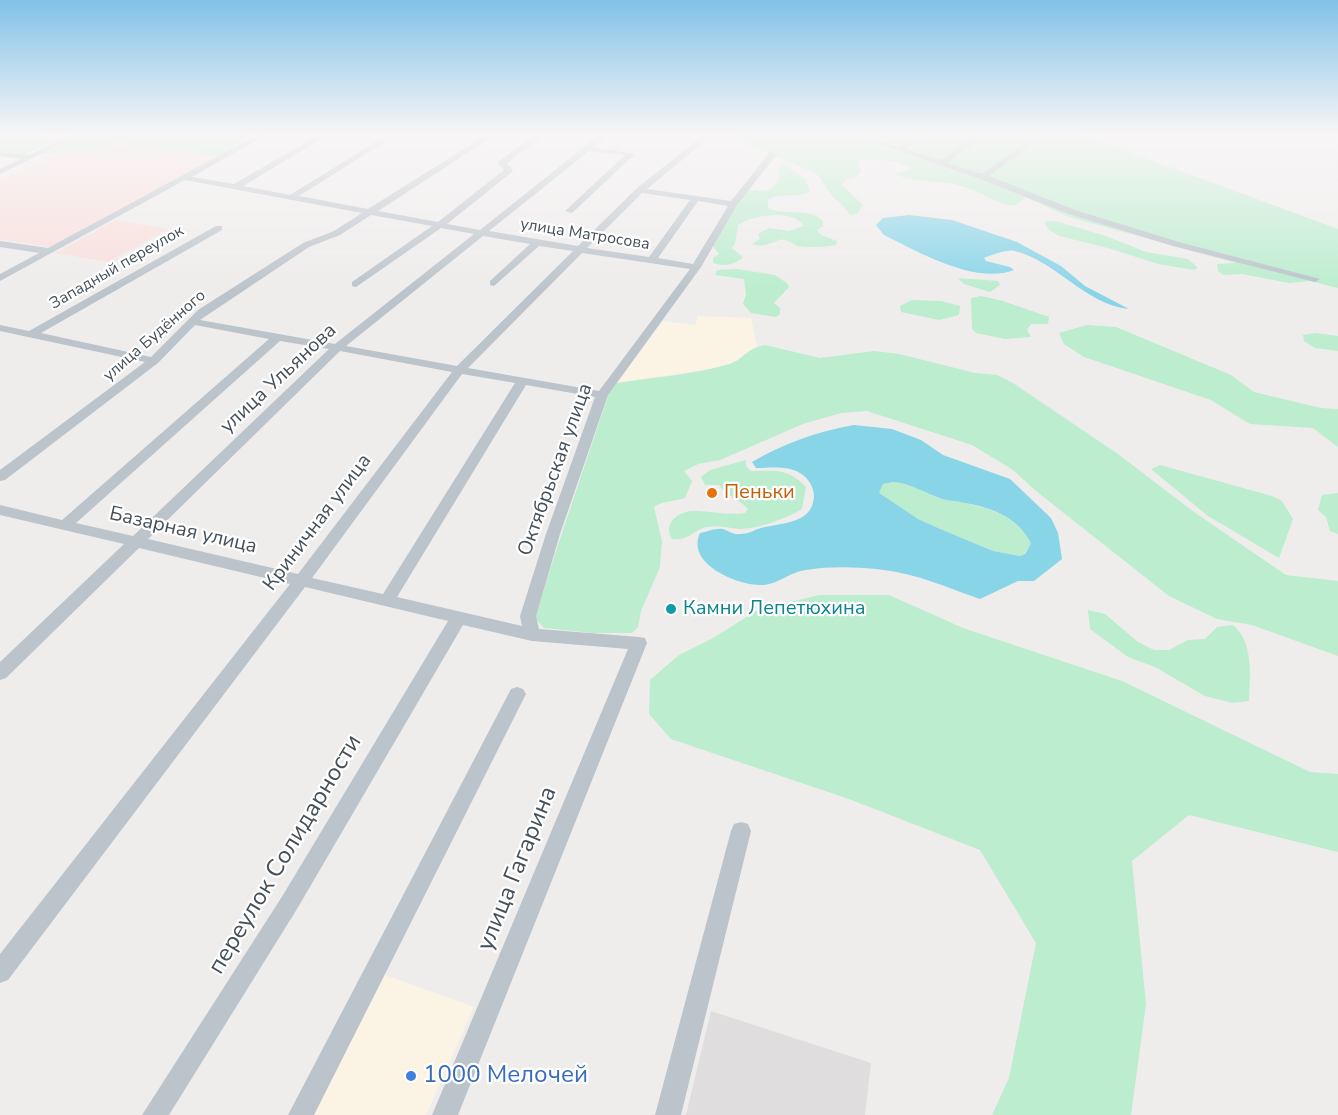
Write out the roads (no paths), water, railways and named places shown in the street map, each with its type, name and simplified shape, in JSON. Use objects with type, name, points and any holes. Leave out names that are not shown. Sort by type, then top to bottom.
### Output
[{"type":"street","points":[[0,278],[169,187]]},
{"type":"street","name":"улица Матросова","points":[[236,187],[482,234],[696,267]]},
{"type":"street","points":[[292,197],[308,187]]},
{"type":"street","name":"улица Будённого","points":[[0,477],[154,361],[202,312],[306,245],[337,233],[409,187]]},
{"type":"street","points":[[356,284],[438,226],[487,187]]},
{"type":"street","name":"улица Ульянова","points":[[0,673],[338,347],[539,187]]},
{"type":"street","points":[[568,212],[595,187]]},
{"type":"street","name":"Криничная улица","points":[[0,972],[302,580],[459,370],[644,187]]},
{"type":"street","name":"Октябрьская улица","points":[[532,635],[528,616],[553,534],[602,394],[696,267],[733,204],[747,187]]},
{"type":"street","points":[[1008,187],[1059,208],[1125,229],[1315,279]]},
{"type":"street","points":[[640,190],[733,204]]},
{"type":"street","points":[[652,260],[695,198]]},
{"type":"street","name":"Западный переулок","points":[[30,335],[219,228]]},
{"type":"street","points":[[494,283],[537,243]]},
{"type":"street","points":[[0,244],[48,251]]},
{"type":"street","points":[[194,322],[602,394]]},
{"type":"street","points":[[0,328],[154,361]]},
{"type":"street","points":[[65,525],[278,337]]},
{"type":"street","points":[[386,602],[522,381]]},
{"type":"street","name":"Базарная улица","points":[[0,510],[532,635]]},
{"type":"street","name":"переулок Солидарности","points":[[155,1115],[290,902],[458,619]]},
{"type":"street","name":"улица Гагарина","points":[[445,1115],[639,643],[532,635]]},
{"type":"street","points":[[301,1115],[517,694]]},
{"type":"street","points":[[668,1115],[741,831]]},
{"type":"water","points":[[909,215],[952,220],[1017,242],[1061,266],[1085,286],[1129,309],[1099,300],[1044,264],[1015,251],[984,258],[986,261],[1014,270],[999,274],[965,270],[930,258],[884,235],[876,225],[883,218]]},
{"type":"water","points":[[854,425],[892,429],[921,440],[943,455],[1010,479],[1051,518],[1058,533],[1062,559],[1034,581],[1018,581],[980,599],[921,578],[865,568],[845,567],[800,571],[765,585],[749,584],[726,576],[706,562],[697,544],[700,533],[723,529],[735,534],[745,534],[801,518],[812,506],[813,490],[803,475],[790,469],[756,468],[752,462],[788,444]],"holes":[[[899,483],[942,499],[975,505],[1003,515],[1019,526],[1031,543],[1025,554],[1020,556],[993,551],[918,519],[879,493],[883,484]]]},
{"type":"place","name":"Пеньки","points":[[712,493]]},
{"type":"place","name":"Камни Лепетюхина","points":[[671,609]]},
{"type":"place","name":"1000 Мелочей","points":[[411,1076]]}]
